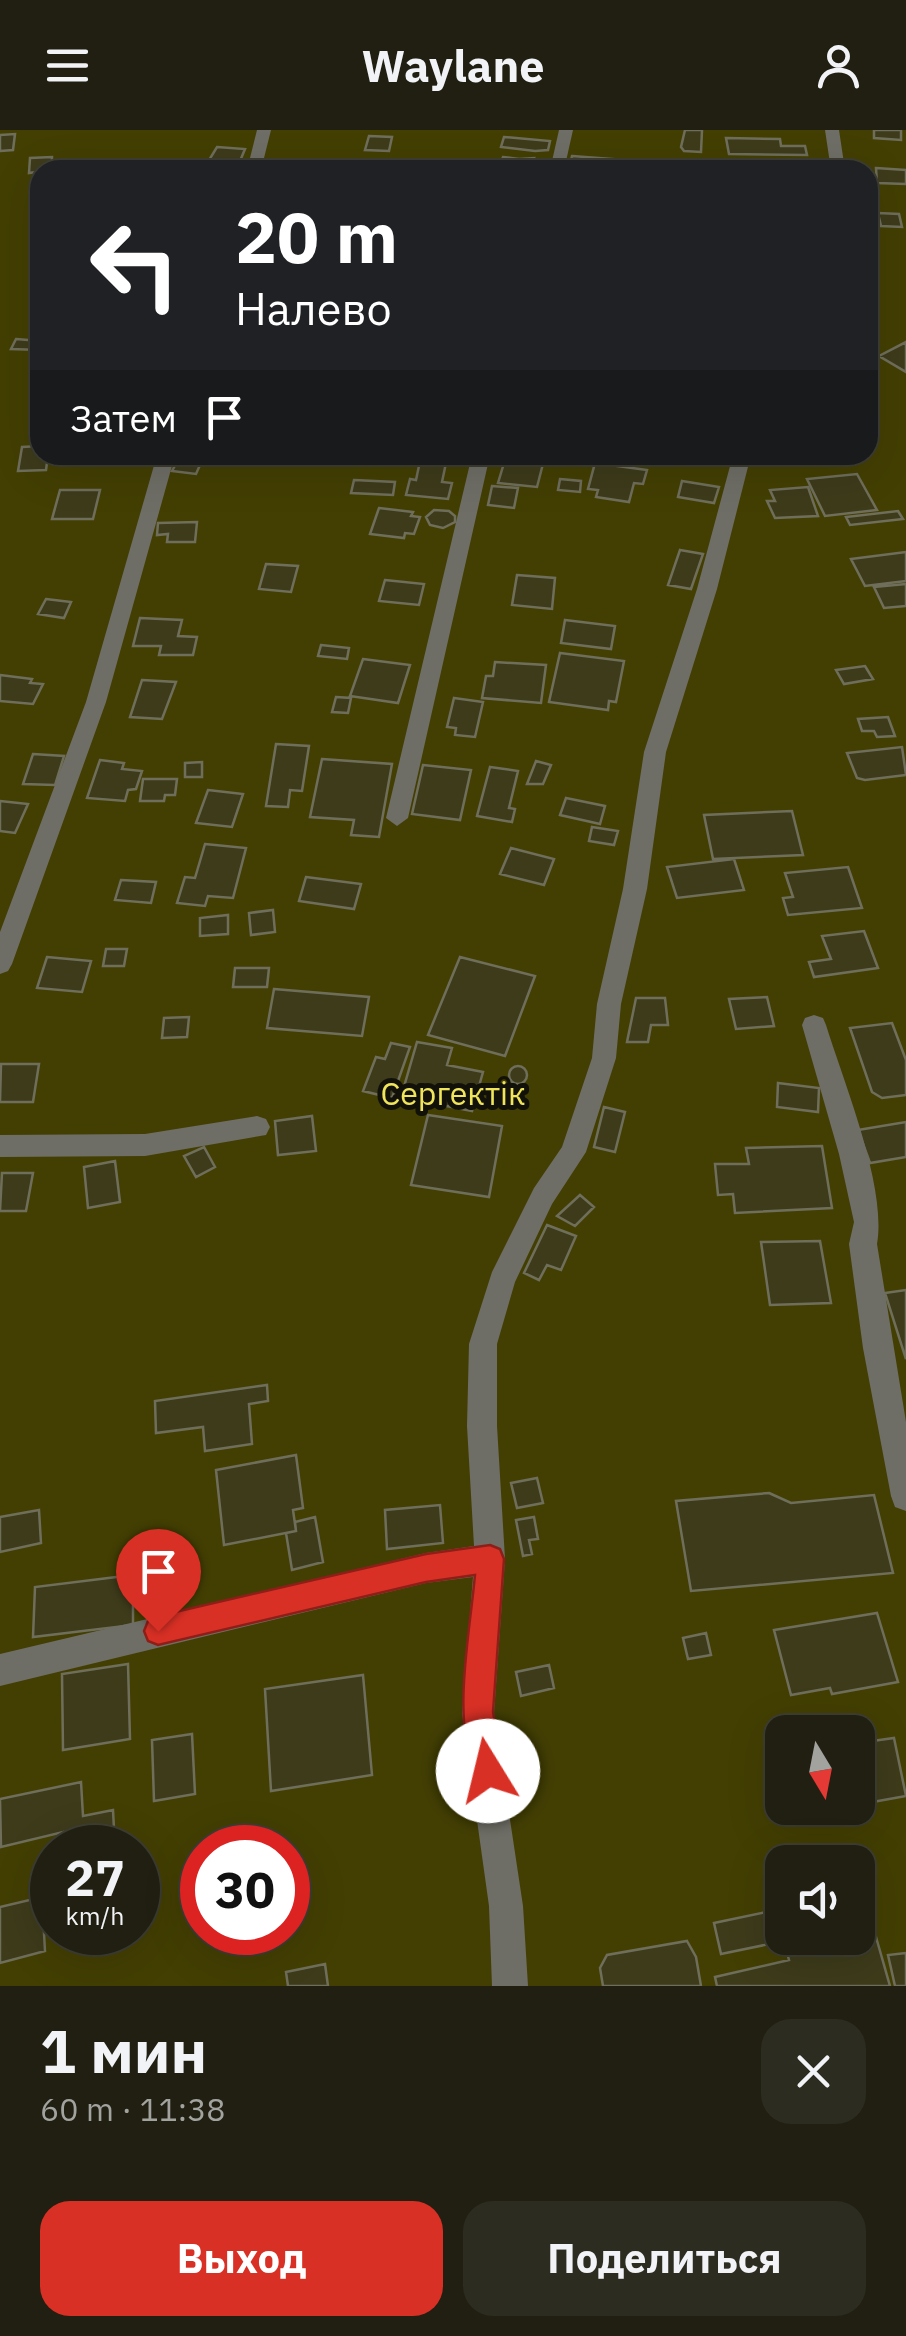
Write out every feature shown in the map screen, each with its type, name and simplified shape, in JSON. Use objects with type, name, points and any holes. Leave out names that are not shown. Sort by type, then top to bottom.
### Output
[{"type":"street","points":[[256,160],[264,130]]},
{"type":"street","points":[[559,160],[566,130]]},
{"type":"street","points":[[832,130],[836,160]]},
{"type":"street","points":[[0,964],[96,702],[163,465]]},
{"type":"street","points":[[397,818],[479,465]]},
{"type":"street","points":[[510,1986],[506,1906],[478,1712],[490,1559],[482,1426],[482,1344],[502,1280],[543,1196],[573,1152],[604,1058],[609,1004],[635,889],[655,752],[707,590],[739,465]]},
{"type":"street","points":[[814,1025],[852,1154],[867,1222],[863,1244],[877,1348],[906,1496]]},
{"type":"street","points":[[0,1146],[145,1145],[256,1127]]},
{"type":"street","points":[[0,1670],[426,1568],[490,1559]]},
{"type":"green space","name":"Сергектік","points":[[0,130],[906,130],[906,1986],[0,1986]]},
{"type":"building","points":[[685,130],[702,130],[701,152],[684,151],[681,147]]},
{"type":"building","points":[[874,130],[901,130],[901,140],[874,138]]},
{"type":"building","points":[[15,134],[13,150],[0,151],[0,135]]},
{"type":"building","points":[[369,136],[392,137],[389,151],[365,150]]},
{"type":"building","points":[[504,137],[550,141],[548,150],[535,151],[501,147]]},
{"type":"building","points":[[726,138],[780,139],[781,146],[805,146],[807,155],[729,154]]},
{"type":"building","points":[[217,147],[245,149],[240,160],[209,160]]},
{"type":"building","points":[[572,156],[624,160],[571,160]]},
{"type":"building","points":[[878,168],[906,170],[906,184],[878,183]]},
{"type":"building","points":[[878,213],[899,214],[902,227],[881,226]]},
{"type":"building","points":[[16,339],[30,340],[30,350],[11,349]]},
{"type":"building","points":[[906,342],[906,372],[879,356]]},
{"type":"building","points":[[22,447],[30,447],[30,465],[47,465],[46,470],[18,471]]},
{"type":"building","points":[[175,465],[200,465],[196,474],[172,471]]},
{"type":"building","points":[[419,465],[446,465],[442,482],[452,483],[448,499],[406,495],[410,479],[416,480]]},
{"type":"building","points":[[503,465],[543,465],[537,487],[498,483]]},
{"type":"building","points":[[594,465],[647,470],[643,484],[634,483],[629,502],[596,497],[598,490],[588,489]]},
{"type":"building","points":[[857,474],[877,510],[825,516],[807,479]]},
{"type":"building","points":[[560,479],[581,481],[580,492],[558,490]]},
{"type":"building","points":[[354,480],[395,482],[393,495],[351,493]]},
{"type":"building","points":[[682,481],[719,487],[714,503],[678,497]]},
{"type":"building","points":[[492,486],[518,488],[514,508],[488,505]]},
{"type":"building","points":[[808,487],[818,516],[775,518],[767,501],[775,501],[770,490]]},
{"type":"building","points":[[60,490],[100,490],[93,519],[52,519]]},
{"type":"building","points":[[379,508],[413,512],[411,516],[420,517],[414,534],[405,533],[404,538],[370,534]]},
{"type":"building","points":[[434,510],[449,511],[455,522],[443,528],[430,525],[426,517]]},
{"type":"building","points":[[898,511],[903,519],[850,525],[846,517]]},
{"type":"building","points":[[197,522],[195,542],[167,542],[168,534],[157,535],[158,523]]},
{"type":"building","points":[[680,550],[703,554],[691,589],[668,585]]},
{"type":"building","points":[[906,552],[906,581],[865,586],[851,559]]},
{"type":"building","points":[[266,564],[298,566],[291,592],[259,589]]},
{"type":"building","points":[[517,575],[555,578],[552,609],[512,605]]},
{"type":"building","points":[[385,580],[424,584],[419,605],[379,601]]},
{"type":"building","points":[[906,584],[906,606],[884,608],[874,587]]},
{"type":"building","points":[[46,599],[71,602],[64,618],[38,614]]},
{"type":"building","points":[[140,618],[182,620],[178,636],[197,637],[193,655],[159,655],[161,646],[133,646]]},
{"type":"building","points":[[565,620],[615,626],[611,649],[561,643]]},
{"type":"building","points":[[321,645],[349,648],[347,659],[318,656]]},
{"type":"building","points":[[560,653],[624,661],[616,702],[609,701],[608,710],[549,702]]},
{"type":"building","points":[[363,659],[410,665],[398,703],[350,696]]},
{"type":"building","points":[[495,662],[546,665],[541,703],[482,698],[486,676],[493,676]]},
{"type":"building","points":[[865,666],[873,679],[844,684],[836,670]]},
{"type":"building","points":[[0,675],[43,684],[33,704],[0,701]]},
{"type":"building","points":[[142,680],[176,682],[162,719],[130,717]]},
{"type":"building","points":[[336,697],[351,698],[348,713],[332,712]]},
{"type":"building","points":[[454,698],[483,702],[475,737],[455,735],[456,728],[447,727]]},
{"type":"building","points":[[888,717],[895,736],[877,737],[874,731],[862,731],[858,719]]},
{"type":"building","points":[[276,744],[309,746],[302,791],[290,790],[288,807],[266,806]]},
{"type":"building","points":[[902,747],[906,775],[865,780],[857,778],[847,753]]},
{"type":"building","points":[[33,754],[64,756],[55,785],[23,784]]},
{"type":"building","points":[[322,759],[392,764],[379,837],[351,835],[354,820],[310,817]]},
{"type":"building","points":[[100,760],[124,763],[122,769],[142,771],[136,789],[128,790],[125,801],[87,798]]},
{"type":"building","points":[[536,761],[551,765],[543,784],[527,784]]},
{"type":"building","points":[[202,762],[202,777],[185,777],[185,763]]},
{"type":"building","points":[[423,765],[471,770],[460,820],[412,814]]},
{"type":"building","points":[[490,767],[518,771],[509,808],[515,809],[512,822],[477,816]]},
{"type":"building","points":[[143,779],[177,779],[175,795],[165,795],[164,801],[140,801]]},
{"type":"building","points":[[208,790],[243,794],[232,827],[196,823]]},
{"type":"building","points":[[566,798],[605,806],[600,824],[560,815]]},
{"type":"building","points":[[0,801],[28,804],[15,833],[0,831]]},
{"type":"building","points":[[792,811],[803,855],[713,859],[704,815]]},
{"type":"building","points":[[592,827],[618,831],[614,845],[589,841]]},
{"type":"building","points":[[205,844],[246,848],[233,898],[208,896],[205,906],[177,903],[185,877],[195,878]]},
{"type":"building","points":[[511,848],[554,859],[544,885],[500,874]]},
{"type":"building","points":[[734,859],[744,890],[677,898],[667,867]]},
{"type":"building","points":[[848,867],[862,908],[788,915],[783,898],[793,897],[785,873]]},
{"type":"building","points":[[306,877],[361,884],[354,909],[299,901]]},
{"type":"building","points":[[121,880],[156,882],[151,903],[115,900]]},
{"type":"building","points":[[273,910],[275,932],[251,935],[249,913]]},
{"type":"building","points":[[228,915],[228,934],[200,936],[200,918]]},
{"type":"building","points":[[864,931],[878,968],[814,977],[809,962],[831,959],[822,936]]},
{"type":"building","points":[[106,949],[127,949],[124,966],[103,966]]},
{"type":"building","points":[[47,957],[91,961],[82,992],[37,988]]},
{"type":"building","points":[[460,957],[535,976],[505,1056],[428,1035]]},
{"type":"building","points":[[235,968],[269,968],[267,987],[233,987]]},
{"type":"building","points":[[274,989],[369,997],[362,1036],[267,1028]]},
{"type":"building","points":[[767,997],[774,1026],[736,1029],[729,999]]},
{"type":"building","points":[[636,998],[665,998],[668,1025],[651,1025],[648,1042],[627,1042]]},
{"type":"building","points":[[189,1017],[187,1037],[162,1038],[164,1018]]},
{"type":"building","points":[[892,1023],[906,1060],[906,1095],[882,1098],[872,1092],[850,1028]]},
{"type":"building","points":[[417,1042],[452,1048],[447,1065],[483,1072],[472,1111],[401,1097]]},
{"type":"building","points":[[391,1043],[410,1047],[392,1098],[363,1091],[376,1057],[385,1059]]},
{"type":"building","points":[[1,1064],[39,1064],[33,1102],[0,1102]]},
{"type":"building","points":[[518,1066],[525,1068],[525,1082],[518,1084],[511,1082],[509,1075],[511,1068]]},
{"type":"building","points":[[778,1083],[819,1088],[818,1112],[777,1107]]},
{"type":"building","points":[[604,1107],[625,1112],[615,1152],[594,1147]]},
{"type":"building","points":[[428,1115],[502,1126],[489,1197],[411,1185]]},
{"type":"building","points":[[312,1116],[316,1151],[278,1155],[275,1121]]},
{"type":"building","points":[[906,1122],[906,1157],[870,1163],[858,1130]]},
{"type":"building","points":[[822,1146],[832,1208],[735,1213],[733,1194],[718,1195],[715,1164],[749,1164],[746,1148]]},
{"type":"building","points":[[204,1147],[215,1167],[196,1177],[184,1156]]},
{"type":"building","points":[[115,1161],[120,1202],[88,1208],[84,1167]]},
{"type":"building","points":[[2,1173],[33,1173],[26,1211],[0,1211]]},
{"type":"building","points":[[580,1195],[594,1207],[575,1226],[557,1216]]},
{"type":"building","points":[[547,1225],[576,1236],[561,1270],[547,1265],[539,1280],[524,1273]]},
{"type":"building","points":[[820,1241],[831,1303],[770,1305],[761,1242]]},
{"type":"building","points":[[906,1290],[906,1359],[885,1293]]},
{"type":"building","points":[[267,1385],[268,1401],[249,1404],[252,1444],[205,1451],[203,1427],[156,1433],[155,1401]]},
{"type":"building","points":[[296,1455],[303,1508],[293,1510],[296,1531],[224,1545],[216,1470]]},
{"type":"building","points":[[537,1478],[543,1503],[517,1508],[511,1483]]},
{"type":"building","points":[[769,1493],[791,1503],[874,1495],[893,1573],[691,1591],[676,1501]]},
{"type":"building","points":[[440,1505],[443,1543],[387,1549],[385,1510]]},
{"type":"building","points":[[39,1510],[41,1543],[0,1552],[0,1517]]},
{"type":"building","points":[[315,1517],[323,1562],[292,1570],[286,1533],[296,1531],[295,1522]]},
{"type":"building","points":[[534,1517],[538,1539],[529,1540],[532,1554],[523,1556],[516,1520]]},
{"type":"building","points":[[133,1575],[133,1625],[33,1637],[35,1587]]},
{"type":"building","points":[[877,1613],[898,1682],[832,1694],[830,1688],[791,1695],[774,1630]]},
{"type":"building","points":[[706,1633],[711,1655],[688,1659],[683,1638]]},
{"type":"building","points":[[128,1664],[130,1739],[63,1750],[62,1674]]},
{"type":"building","points":[[549,1665],[554,1688],[521,1696],[516,1672]]},
{"type":"building","points":[[363,1675],[372,1775],[271,1791],[265,1689]]},
{"type":"building","points":[[192,1734],[195,1794],[154,1801],[152,1740]]},
{"type":"building","points":[[894,1738],[906,1796],[875,1802],[875,1741]]},
{"type":"building","points":[[81,1782],[83,1816],[113,1810],[114,1825],[30,1825],[30,1840],[1,1847],[0,1799]]},
{"type":"building","points":[[30,1900],[30,1955],[0,1963],[0,1907]]},
{"type":"building","points":[[765,1912],[765,1945],[721,1954],[714,1923]]},
{"type":"building","points":[[875,1934],[890,1986],[717,1986],[715,1977],[789,1960],[788,1955],[875,1955]]},
{"type":"building","points":[[687,1941],[696,1957],[701,1986],[603,1986],[600,1968],[607,1955]]},
{"type":"building","points":[[906,1953],[906,1986],[895,1986],[888,1955]]},
{"type":"building","points":[[325,1964],[328,1986],[288,1986],[286,1972]]},
{"type":"route","points":[[158,1631],[426,1568],[490,1559],[478,1712],[488,1771]]}]
